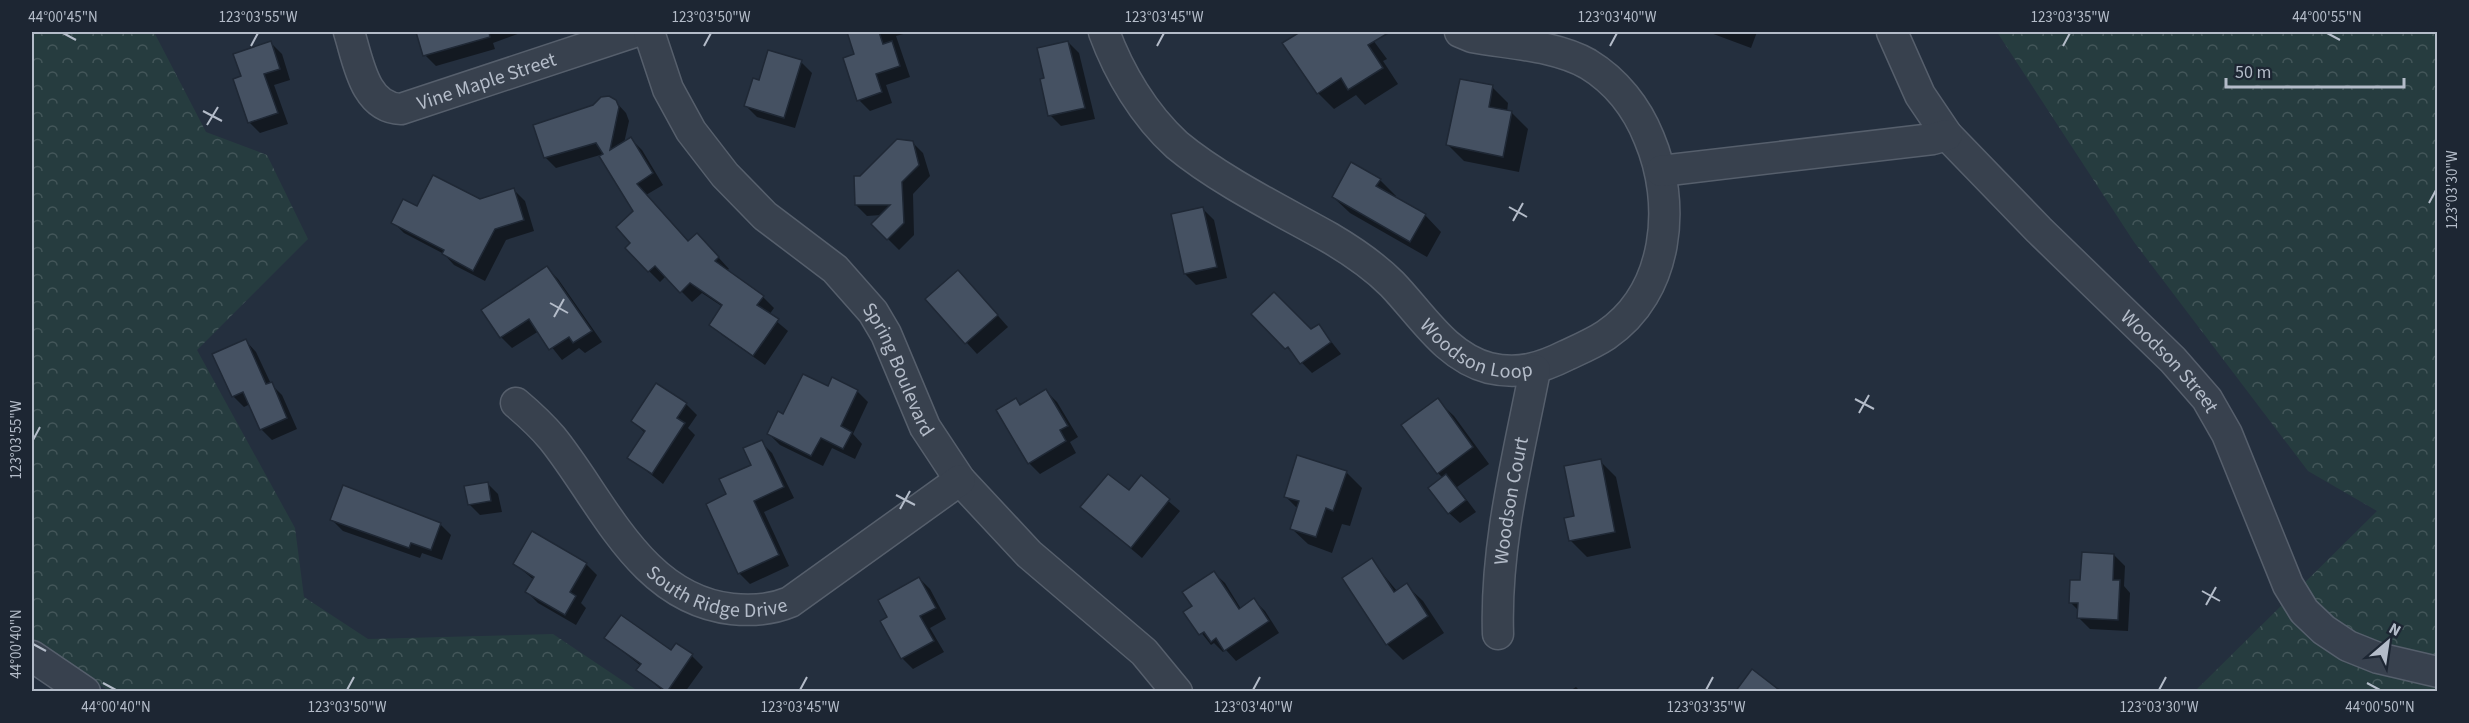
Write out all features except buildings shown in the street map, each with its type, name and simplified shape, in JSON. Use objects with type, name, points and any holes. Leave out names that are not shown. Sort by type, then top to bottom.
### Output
[{"type":"street","name":"Vine Maple Street","points":[[349,32],[367,86],[383,104],[401,109],[634,32]]},
{"type":"street","name":"Spring Boulevard","points":[[649,32],[668,89],[691,131],[725,175],[765,216],[835,269],[873,312],[886,334],[925,427],[960,480],[1029,554],[1144,652],[1177,692]]},
{"type":"street","name":"Woodson Loop","points":[[1104,32],[1112,53],[1143,108],[1177,145],[1242,189],[1366,261],[1389,281],[1445,343],[1466,358],[1487,368],[1511,371],[1535,370],[1608,334],[1643,293],[1657,263],[1664,235],[1666,206],[1661,171],[1644,126],[1623,93],[1587,64],[1547,41],[1472,37],[1460,32]]},
{"type":"street","name":"Woodson Street","points":[[1892,32],[1920,95],[1947,135],[2039,230],[2173,360],[2207,399],[2228,434],[2288,585],[2304,611],[2324,630],[2348,646],[2378,658],[2438,672]]},
{"type":"street","points":[[1661,171],[1921,141],[1947,135]]},
{"type":"street","name":"Woodson Court","points":[[1498,634],[1497,606],[1506,516],[1535,370]]},
{"type":"street","name":"South Ridge Drive","points":[[516,403],[553,439],[639,559],[674,589],[718,608],[759,610],[790,602],[960,480]]},
{"type":"street","points":[[32,656],[85,692]]},
{"type":"green space","points":[[32,32],[154,32],[206,132],[267,155],[308,239],[197,350],[295,528],[304,597],[368,639],[553,634],[638,691],[109,691],[32,640]]},
{"type":"green space","points":[[1997,32],[2437,32],[2437,691],[2195,691],[2377,511],[2308,471],[2134,242]]}]
